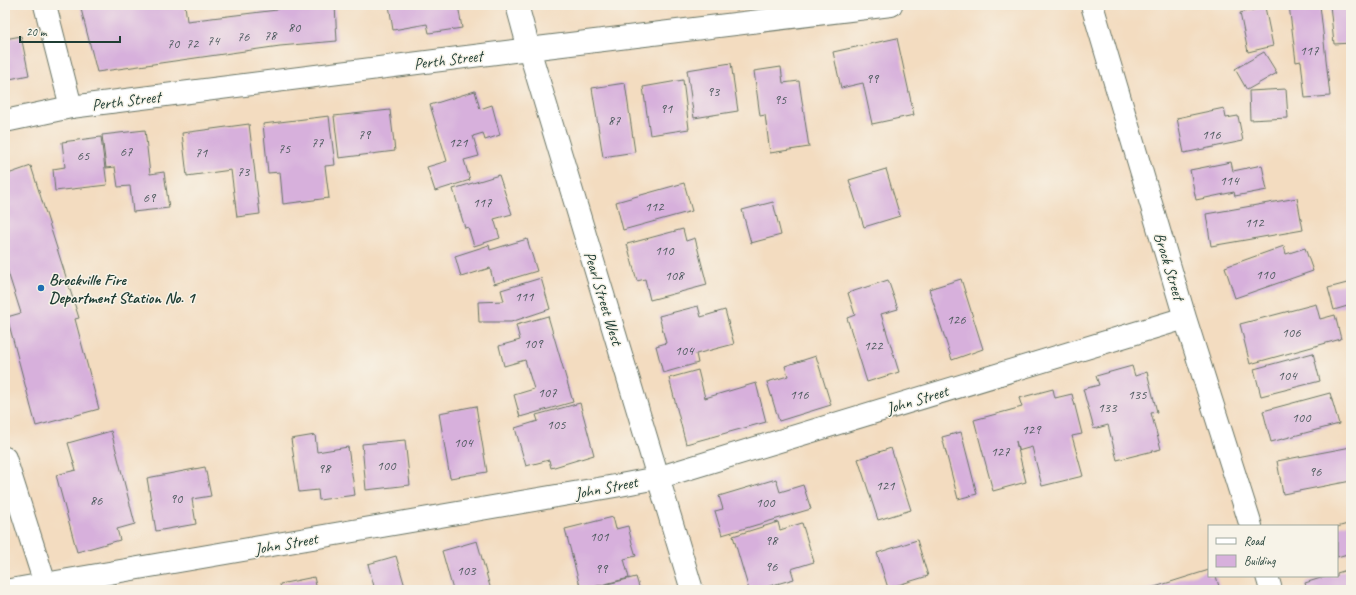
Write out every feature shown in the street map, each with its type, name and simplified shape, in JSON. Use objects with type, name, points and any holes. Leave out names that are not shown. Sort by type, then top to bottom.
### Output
[{"type":"street","points":[[45,5],[71,107]]},
{"type":"street","name":"Pearl Street West","points":[[517,5],[657,478],[692,590]]},
{"type":"street","name":"Perth Street","points":[[5,121],[71,107],[891,5]]},
{"type":"street","name":"Brock Street","points":[[1092,5],[1185,318],[1251,525]]},
{"type":"street","name":"John Street","points":[[10,590],[46,587],[657,478],[1185,318]]},
{"type":"street","points":[[5,458],[46,587]]},
{"type":"street","points":[[1267,577],[1271,590]]},
{"type":"building","points":[[80,5],[185,5],[187,21],[277,10],[277,5],[335,5],[337,41],[280,46],[97,72]]},
{"type":"building","points":[[389,5],[458,5],[462,28],[429,33],[427,24],[393,30]]},
{"type":"building","points":[[1289,5],[1320,5],[1330,96],[1305,98],[1301,61],[1296,62]]},
{"type":"building","points":[[1330,5],[1351,5],[1351,43],[1334,44]]},
{"type":"building","points":[[1265,7],[1273,46],[1248,52],[1240,13]]},
{"type":"building","points":[[21,36],[29,75],[5,80],[5,39]]},
{"type":"building","points":[[897,38],[914,115],[872,124],[863,83],[841,88],[833,52]]},
{"type":"building","points":[[1264,52],[1277,73],[1247,90],[1235,69]]},
{"type":"building","points":[[731,63],[738,111],[694,118],[687,70]]},
{"type":"building","points":[[781,67],[783,83],[799,81],[809,147],[770,153],[765,115],[760,116],[754,71]]},
{"type":"building","points":[[683,80],[689,129],[650,135],[643,87]]},
{"type":"building","points":[[625,83],[635,152],[603,157],[592,88]]},
{"type":"building","points":[[1286,89],[1288,118],[1250,120],[1249,91]]},
{"type":"building","points":[[475,91],[480,109],[492,105],[500,135],[485,140],[483,133],[473,136],[479,156],[464,160],[470,180],[435,191],[427,167],[447,161],[430,105]]},
{"type":"building","points":[[1224,108],[1226,118],[1238,116],[1243,141],[1184,153],[1177,118]]},
{"type":"building","points":[[390,110],[395,151],[339,158],[334,116]]},
{"type":"building","points":[[329,116],[335,165],[325,166],[329,198],[283,204],[280,172],[268,173],[263,124]]},
{"type":"building","points":[[249,124],[260,214],[237,217],[231,170],[187,176],[182,133]]},
{"type":"building","points":[[145,130],[150,174],[164,172],[169,208],[133,212],[130,186],[118,187],[115,167],[106,168],[102,135]]},
{"type":"building","points":[[101,137],[107,185],[55,191],[53,169],[65,167],[62,142]]},
{"type":"building","points":[[1231,162],[1233,171],[1262,165],[1267,190],[1235,196],[1234,192],[1196,200],[1190,170]]},
{"type":"building","name":"Brockville Fire Department Station No. 1","points":[[31,166],[79,318],[75,319],[99,409],[36,426],[7,317],[21,313],[5,263],[5,175]]},
{"type":"building","points":[[886,169],[900,216],[864,227],[849,180]]},
{"type":"building","points":[[499,175],[512,214],[494,219],[500,238],[474,246],[468,227],[465,228],[453,189]]},
{"type":"building","points":[[684,183],[692,211],[623,230],[616,202]]},
{"type":"building","points":[[1297,198],[1303,230],[1211,246],[1206,214]]},
{"type":"building","points":[[773,202],[781,235],[751,243],[742,210]]},
{"type":"building","points":[[683,229],[686,241],[695,238],[707,285],[650,300],[645,279],[637,281],[627,244]]},
{"type":"building","points":[[527,239],[537,271],[494,284],[490,268],[461,277],[455,256],[489,245],[490,250]]},
{"type":"building","points":[[1284,246],[1286,254],[1305,248],[1313,271],[1235,298],[1225,267]]},
{"type":"building","points":[[541,278],[550,309],[511,322],[479,322],[478,302],[504,301],[501,290]]},
{"type":"building","points":[[961,279],[983,349],[952,360],[929,289]]},
{"type":"building","points":[[888,280],[898,309],[881,314],[899,372],[867,382],[847,318],[855,315],[848,293]]},
{"type":"building","points":[[1351,282],[1351,305],[1334,310],[1328,288]]},
{"type":"building","points":[[1316,304],[1320,319],[1335,315],[1341,339],[1250,364],[1240,324]]},
{"type":"building","points":[[698,306],[701,317],[725,310],[734,344],[696,354],[698,363],[663,373],[656,346],[666,343],[659,316]]},
{"type":"building","points":[[548,316],[573,402],[520,417],[514,395],[534,389],[525,360],[504,366],[499,346],[520,340],[516,325]]},
{"type":"building","points":[[1313,353],[1320,381],[1261,396],[1254,369]]},
{"type":"building","points":[[816,356],[831,405],[779,421],[767,382],[788,376],[785,366]]},
{"type":"building","points":[[1132,366],[1135,376],[1147,372],[1157,412],[1151,413],[1161,449],[1117,460],[1108,425],[1094,429],[1083,389],[1099,385],[1096,376]]},
{"type":"building","points":[[698,370],[705,398],[756,383],[766,422],[686,444],[669,378]]},
{"type":"building","points":[[1053,389],[1055,398],[1072,394],[1082,434],[1072,436],[1083,476],[1042,486],[1032,447],[1018,451],[1026,482],[993,491],[974,420],[1022,407],[1019,398]]},
{"type":"building","points":[[1330,393],[1339,424],[1271,442],[1263,411]]},
{"type":"building","points":[[580,403],[594,455],[551,468],[549,460],[526,466],[515,428],[538,421],[536,415]]},
{"type":"building","points":[[476,406],[487,472],[450,478],[439,413]]},
{"type":"building","points":[[111,431],[135,524],[117,529],[120,540],[77,552],[56,475],[76,470],[68,443]]},
{"type":"building","points":[[961,432],[977,494],[958,499],[942,437]]},
{"type":"building","points":[[315,435],[317,452],[348,447],[355,495],[319,500],[318,490],[299,492],[291,439]]},
{"type":"building","points":[[405,440],[410,485],[366,490],[362,444]]},
{"type":"building","points":[[1351,447],[1351,481],[1283,494],[1277,461]]},
{"type":"building","points":[[891,448],[911,510],[878,520],[858,459]]},
{"type":"building","points":[[205,467],[211,496],[192,499],[196,524],[156,531],[147,478]]},
{"type":"building","points":[[776,479],[780,492],[803,485],[811,509],[722,535],[715,511],[723,509],[719,496]]},
{"type":"building","points":[[613,517],[616,529],[628,526],[636,556],[624,559],[629,578],[581,590],[565,529]]},
{"type":"building","points":[[778,522],[780,530],[802,523],[814,562],[791,569],[794,579],[756,590],[749,590],[733,536]]},
{"type":"building","points":[[1351,523],[1351,553],[1338,557],[1338,527]]},
{"type":"building","points":[[917,540],[928,576],[888,588],[877,553]]},
{"type":"building","points":[[477,541],[491,590],[453,590],[442,551]]},
{"type":"building","points":[[396,556],[406,590],[375,590],[368,564]]},
{"type":"building","points":[[1350,569],[1351,590],[1307,590],[1305,583],[1324,577],[1338,577],[1338,573]]},
{"type":"building","points":[[1208,570],[1208,577],[1216,577],[1220,590],[1145,590]]},
{"type":"building","points":[[314,577],[317,590],[281,590],[280,584]]},
{"type":"building","points":[[636,577],[640,590],[587,590],[587,589]]},
{"type":"place","name":"Brockville Fire Department Station No. 1","points":[[41,288]]}]
